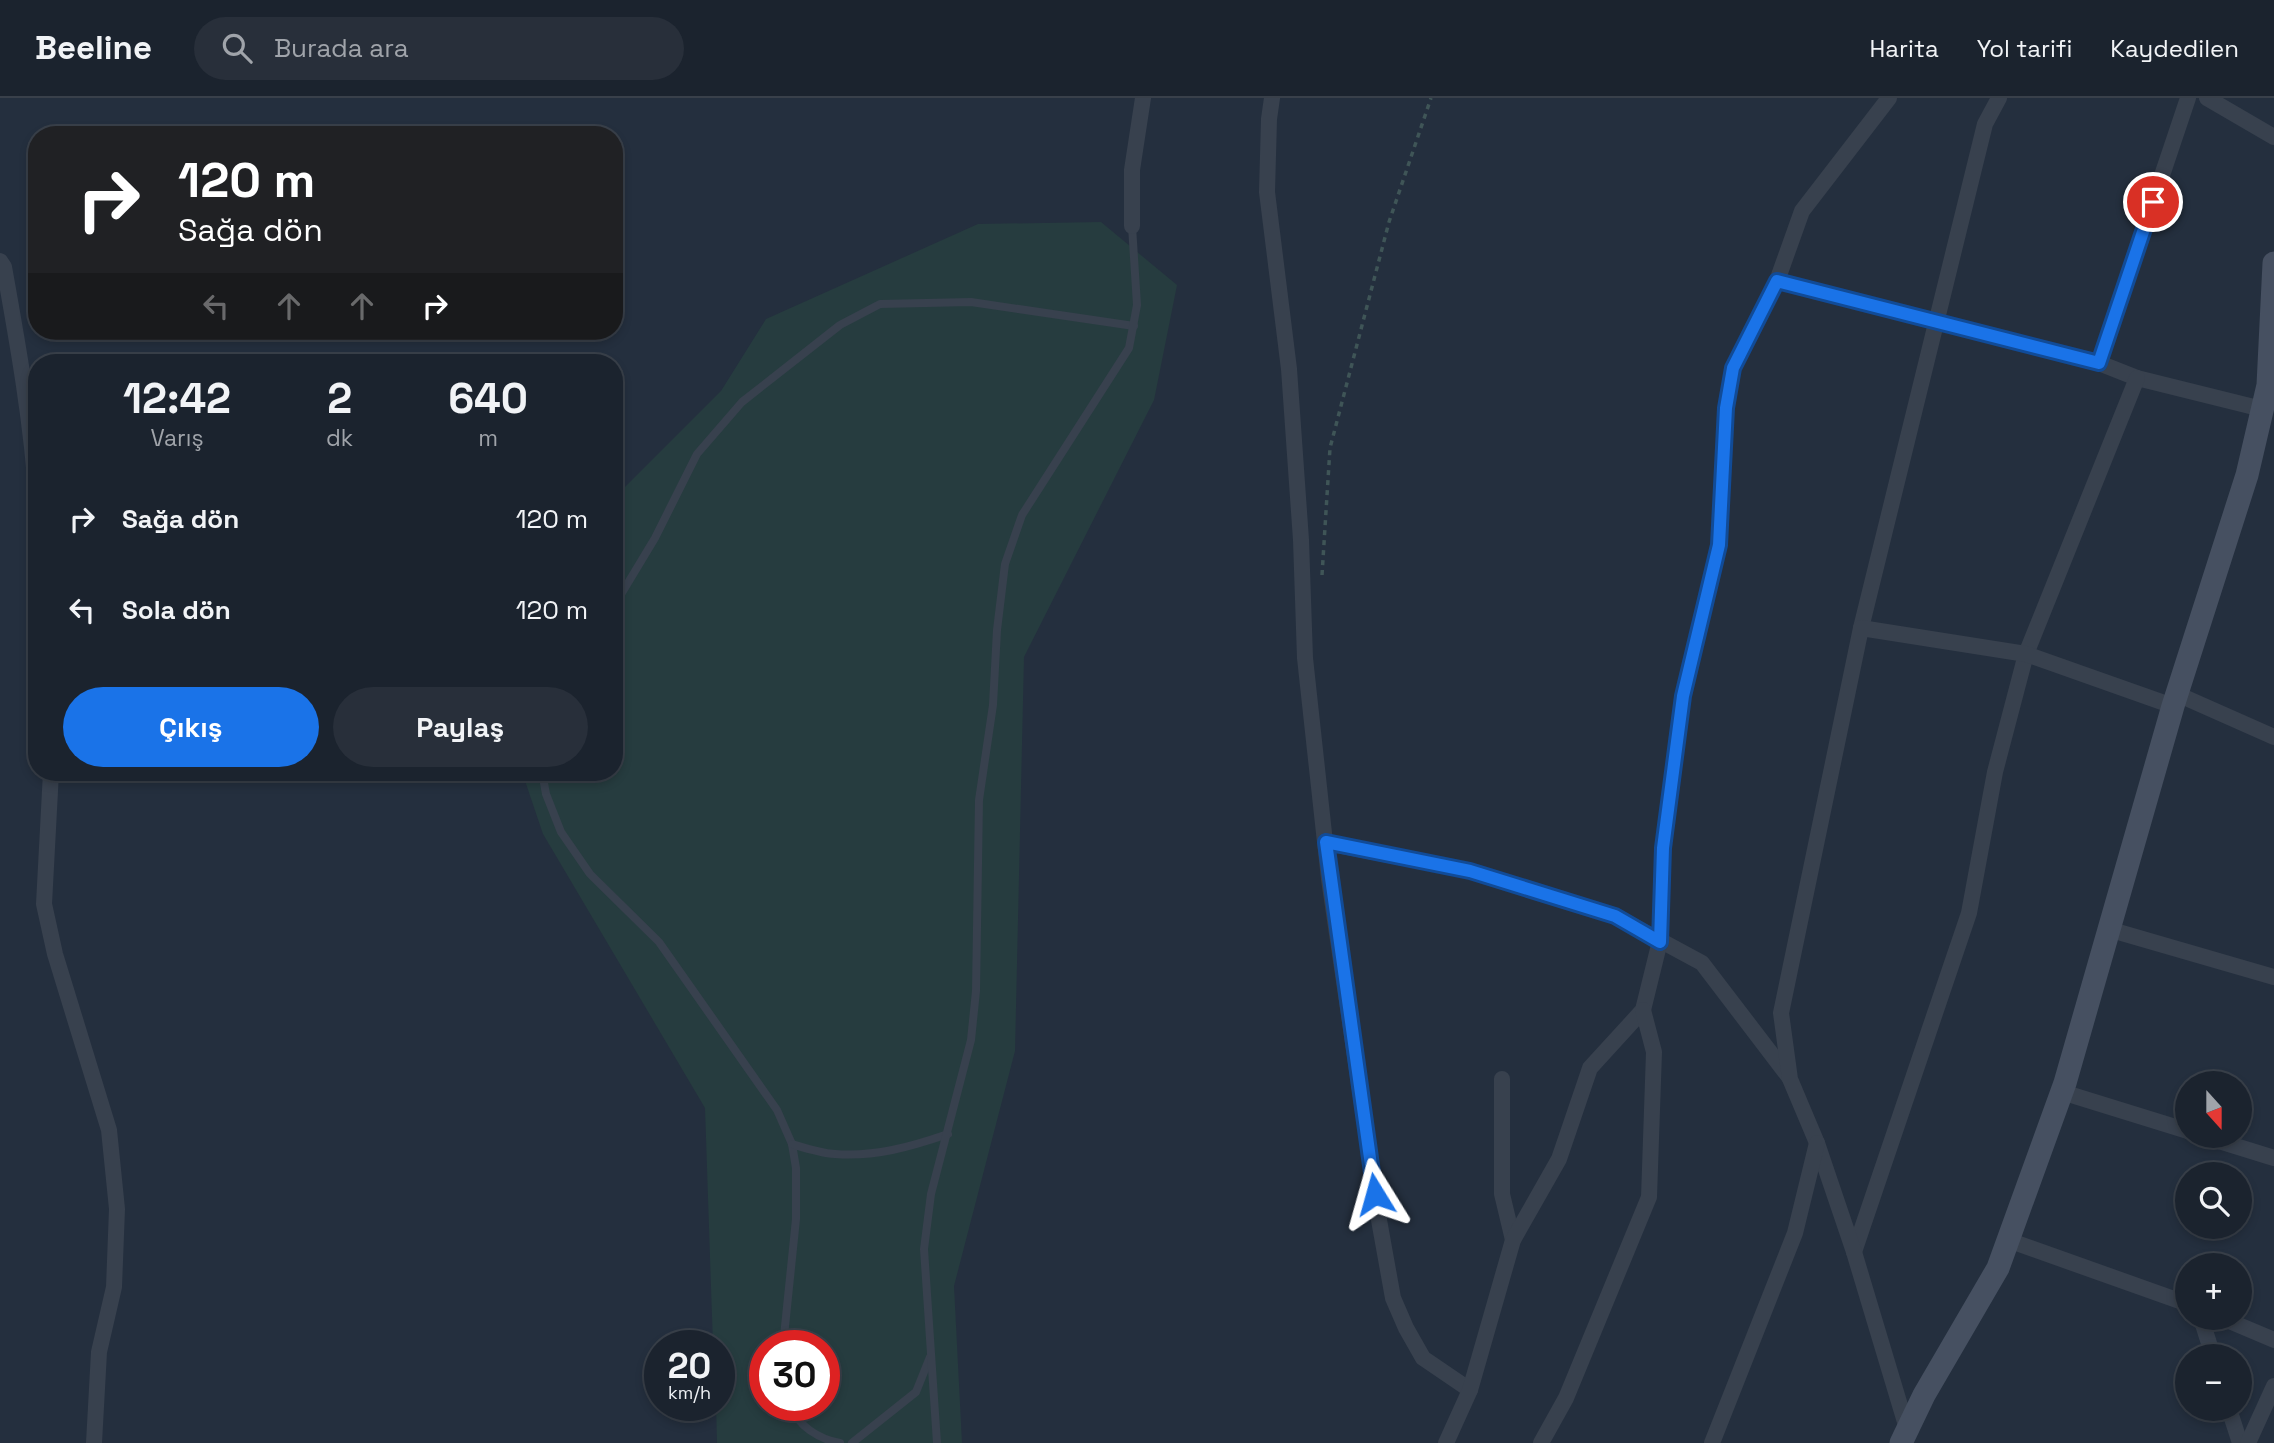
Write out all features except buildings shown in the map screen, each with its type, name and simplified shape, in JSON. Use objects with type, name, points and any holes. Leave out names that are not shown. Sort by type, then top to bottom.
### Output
[{"type":"street","points":[[1132,226],[1132,170],[1143,98]]},
{"type":"street","points":[[1272,98],[1267,192],[1289,369],[1301,540],[1305,658],[1326,842],[1375,1193],[1393,1298],[1423,1358],[1470,1390]]},
{"type":"street","points":[[1446,1443],[1470,1390],[1513,1240],[1559,1159],[1590,1068],[1643,1010],[1660,942],[1663,848],[1683,696],[1719,545],[1726,408],[1733,368],[1777,281],[1802,211],[1889,98]]},
{"type":"street","points":[[2099,363],[2188,98]]},
{"type":"street","points":[[2207,98],[2274,137]]},
{"type":"street","points":[[1790,1079],[1781,1013],[1861,628],[1985,124],[1993,101]]},
{"type":"street","points":[[0,261],[4,267],[28,416]]},
{"type":"street","points":[[1905,1437],[1924,1395],[1998,1268],[2062,1092],[2175,700],[2247,475],[2268,385],[2274,263]]},
{"type":"street","points":[[1777,281],[2099,363],[2137,378],[2262,409]]},
{"type":"street","points":[[1854,1252],[1969,914],[1994,772],[2026,654],[2137,378]]},
{"type":"street","points":[[1861,628],[2026,654],[2175,700],[2274,737]]},
{"type":"street","points":[[51,781],[44,904],[55,954],[109,1130],[117,1209],[114,1287],[99,1352],[94,1443]]},
{"type":"street","points":[[1326,842],[1470,871],[1615,916],[1702,963],[1790,1079],[1817,1143],[1854,1252],[1905,1437]]},
{"type":"street","points":[[2108,929],[2274,976]]},
{"type":"street","points":[[1541,1443],[1566,1398],[1649,1197],[1654,1052],[1643,1010]]},
{"type":"street","points":[[1502,1079],[1502,1194],[1513,1240]]},
{"type":"street","points":[[2062,1092],[2175,1127]]},
{"type":"street","points":[[1712,1443],[1795,1233],[1817,1143]]},
{"type":"street","points":[[2242,1148],[2274,1158]]},
{"type":"street","points":[[2008,1240],[2175,1299]]},
{"type":"street","points":[[2250,1330],[2274,1340]]},
{"type":"street","points":[[2248,1443],[2274,1386]]},
{"type":"street","points":[[2233,1421],[2240,1443]]},
{"type":"lane","points":[[937,1443],[924,1249],[931,1195],[971,1040],[976,991],[979,800],[993,705],[997,630],[1005,564],[1022,515],[1129,348],[1137,305],[1132,226]]},
{"type":"lane","points":[[623,591],[655,538],[697,454],[741,402],[840,326],[880,304],[971,302],[1133,326]]},
{"type":"lane","points":[[544,781],[561,832],[590,874],[659,942],[777,1110],[792,1144],[796,1168],[796,1219],[785,1330]]},
{"type":"lane","points":[[792,1144],[832,1154],[871,1154],[908,1147],[948,1134]]},
{"type":"lane","points":[[852,1443],[916,1392],[932,1355]]},
{"type":"lane","points":[[799,1421],[824,1440],[840,1443]]},
{"type":"path","points":[[1321,580],[1330,448],[1389,222],[1431,98]]},
{"type":"green space","points":[[1101,222],[1177,285],[1154,400],[1024,657],[1015,1051],[954,1286],[962,1443],[717,1443],[716,1421],[735,1421],[735,1330],[712,1330],[705,1108],[543,834],[525,781],[623,781],[623,489],[721,391],[766,319],[978,224]]},
{"type":"route","points":[[1375,1194],[1329,879],[1326,842],[1470,871],[1615,916],[1660,942],[1663,848],[1683,696],[1719,545],[1726,408],[1733,368],[1777,281],[2099,363],[2153,202]]}]
